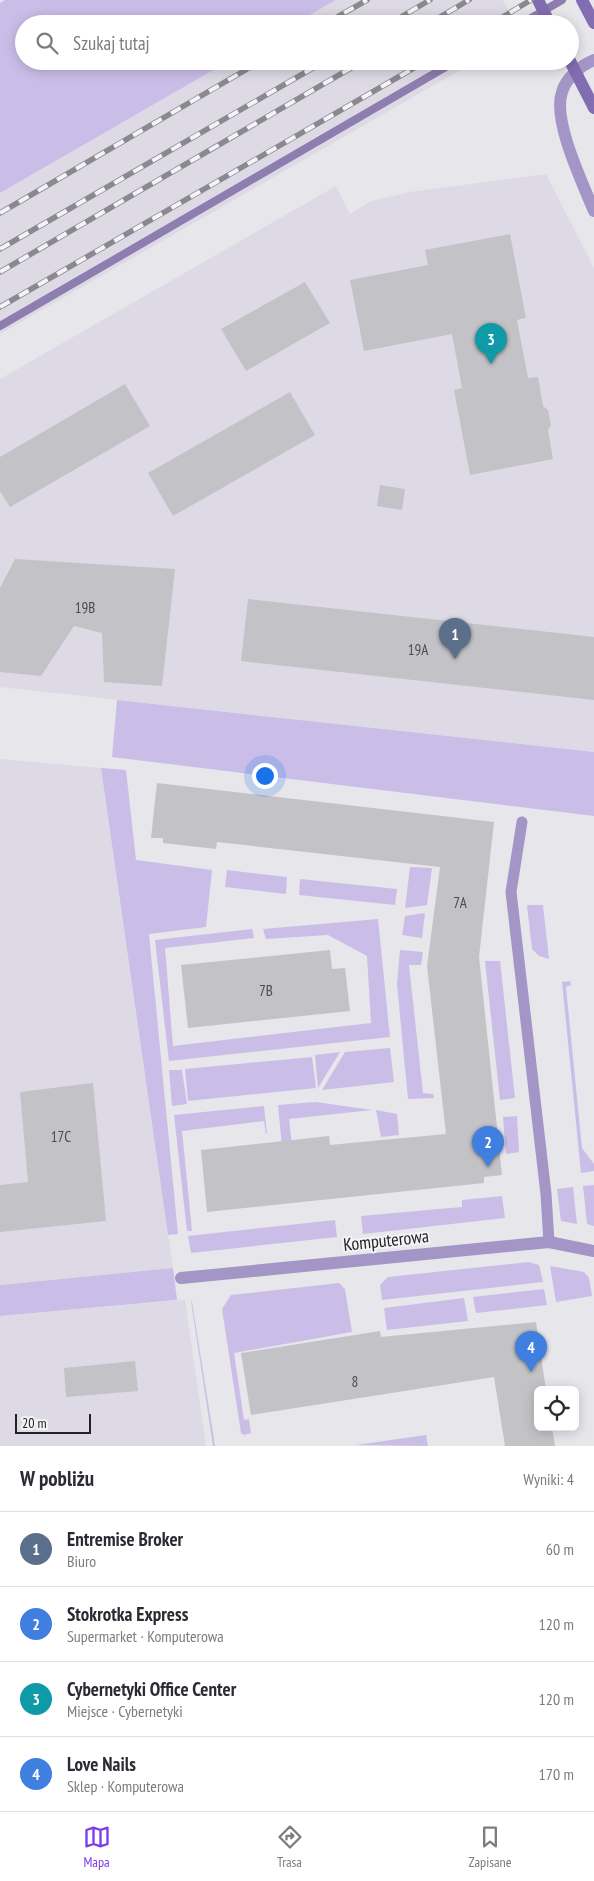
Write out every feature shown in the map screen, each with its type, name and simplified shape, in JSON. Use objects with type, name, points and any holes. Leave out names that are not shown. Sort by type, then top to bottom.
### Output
[{"type":"street","points":[[538,0],[546,15]]},
{"type":"street","points":[[582,0],[594,23]]},
{"type":"street","points":[[594,60],[584,66],[568,81],[562,90],[560,99],[567,143],[594,211]]},
{"type":"street","points":[[575,70],[594,108]]},
{"type":"street","name":"Komputerowa","points":[[181,1278],[549,1242],[594,1251]]},
{"type":"lane","points":[[522,822],[511,892],[549,1242]]},
{"type":"shaded area","points":[[5,0],[336,0],[310,15],[15,15],[15,70],[213,70],[0,193],[0,3]]},
{"type":"shaded area","points":[[336,0],[503,0],[510,15],[310,15]]},
{"type":"shaded area","points":[[213,70],[460,70],[0,334],[0,193]]},
{"type":"shaded area","points":[[546,174],[594,268],[594,752],[0,687],[0,379],[336,186],[350,214],[371,201],[410,192]]},
{"type":"shaded area","points":[[117,700],[594,752],[594,816],[112,757]]},
{"type":"shaded area","points":[[0,759],[101,768],[173,1268],[0,1285]]},
{"type":"shaded area","points":[[101,768],[126,770],[136,860],[212,870],[206,927],[149,934],[178,1234],[168,1235]]},
{"type":"shaded area","points":[[410,867],[432,868],[427,905],[405,908]]},
{"type":"shaded area","points":[[227,870],[287,877],[286,894],[225,887]]},
{"type":"shaded area","points":[[300,879],[397,889],[395,905],[299,895]]},
{"type":"shaded area","points":[[527,905],[543,905],[549,959],[539,956],[532,949]]},
{"type":"shaded area","points":[[425,913],[422,938],[402,935],[405,916]]},
{"type":"shaded area","points":[[378,919],[390,1037],[169,1061],[155,940],[252,929],[254,938],[165,948],[173,1046],[371,1023],[367,956],[328,935],[266,939],[263,929]]},
{"type":"shaded area","points":[[400,950],[423,952],[421,965],[409,965],[423,1093],[433,1094],[434,1098],[408,1099],[397,984]]},
{"type":"shaded area","points":[[485,961],[500,961],[515,1098],[500,1100]]},
{"type":"shaded area","points":[[570,981],[571,985],[566,987],[582,1148],[594,1164],[594,1171],[581,1173],[562,982]]},
{"type":"shaded area","points":[[390,1048],[394,1082],[322,1090],[345,1052]]},
{"type":"shaded area","points":[[340,1052],[318,1088],[315,1055]]},
{"type":"shaded area","points":[[312,1057],[316,1088],[188,1101],[185,1069]]},
{"type":"shaded area","points":[[169,1070],[182,1070],[187,1104],[172,1106]]},
{"type":"shaded area","points":[[316,1102],[372,1110],[289,1119],[292,1145],[282,1146],[278,1105]]},
{"type":"shaded area","points":[[264,1106],[267,1134],[264,1121],[182,1131],[192,1231],[187,1231],[174,1115]]},
{"type":"shaded area","points":[[376,1110],[397,1114],[399,1135],[381,1137]]},
{"type":"shaded area","points":[[517,1116],[519,1152],[506,1154],[503,1117]]},
{"type":"shaded area","points":[[594,1185],[594,1226],[587,1224],[583,1186]]},
{"type":"shaded area","points":[[573,1187],[577,1224],[561,1221],[557,1189]]},
{"type":"shaded area","points":[[502,1196],[505,1218],[363,1234],[361,1216],[462,1207],[462,1200]]},
{"type":"shaded area","points":[[335,1220],[337,1237],[191,1253],[188,1236]]},
{"type":"shaded area","points":[[529,1262],[539,1265],[543,1282],[382,1300],[380,1285],[388,1277]]},
{"type":"shaded area","points":[[550,1266],[584,1272],[589,1278],[592,1296],[556,1302]]},
{"type":"shaded area","points":[[173,1268],[177,1300],[0,1316],[0,1285]]},
{"type":"shaded area","points":[[339,1283],[345,1289],[352,1332],[234,1353],[244,1420],[249,1419],[251,1433],[244,1435],[241,1433],[222,1309],[231,1295]]},
{"type":"shaded area","points":[[544,1289],[547,1305],[476,1313],[473,1297]]},
{"type":"shaded area","points":[[464,1298],[468,1321],[387,1330],[384,1308]]},
{"type":"shaded area","points":[[185,1300],[206,1446],[0,1446],[0,1316]]},
{"type":"shaded area","points":[[192,1302],[215,1446],[213,1446]]},
{"type":"shaded area","points":[[426,1435],[428,1446],[356,1445]]},
{"type":"building","points":[[510,234],[526,318],[517,320],[528,378],[538,377],[543,406],[548,410],[551,425],[548,430],[553,459],[470,475],[454,390],[462,388],[452,334],[364,351],[350,280],[428,265],[425,250]]},
{"type":"building","points":[[305,282],[330,323],[246,371],[221,329]]},
{"type":"building","points":[[125,384],[150,426],[10,507],[0,491],[0,457]]},
{"type":"building","points":[[290,392],[315,435],[173,516],[148,473]]},
{"type":"building","points":[[380,485],[405,489],[402,510],[377,506]]},
{"type":"building","points":[[15,559],[175,569],[162,686],[104,682],[102,633],[74,626],[41,676],[0,672],[0,588]]},
{"type":"building","points":[[248,599],[594,637],[594,700],[241,661]]},
{"type":"building","points":[[157,783],[494,822],[479,957],[502,1175],[484,1177],[484,1183],[207,1212],[201,1150],[329,1136],[330,1145],[446,1134],[427,966],[440,867],[217,842],[216,849],[163,843],[163,838],[151,838]]},
{"type":"building","points":[[330,950],[332,969],[345,968],[350,1011],[188,1028],[181,965]]},
{"type":"building","points":[[93,1083],[106,1221],[0,1232],[0,1185],[28,1182],[20,1092]]},
{"type":"building","points":[[536,1322],[545,1386],[534,1386],[534,1431],[553,1431],[555,1446],[505,1446],[494,1377],[251,1415],[241,1353],[380,1331],[381,1337]]},
{"type":"building","points":[[135,1361],[138,1391],[66,1397],[64,1368]]},
{"type":"waterway","points":[[536,15],[562,0]]},
{"type":"waterway","points":[[0,326],[441,70]]},
{"type":"railway","points":[[341,15],[367,0]]},
{"type":"railway","points":[[404,15],[430,0]]},
{"type":"railway","points":[[443,15],[469,0]]},
{"type":"railway","points":[[506,15],[531,0]]},
{"type":"railway","points":[[0,213],[246,70]]},
{"type":"railway","points":[[0,249],[309,70]]},
{"type":"railway","points":[[0,272],[348,70]]},
{"type":"railway","points":[[0,307],[410,70]]},
{"type":"place","name":"Cybernetyki Office Center","points":[[491,364]]},
{"type":"place","name":"Entremise Broker","points":[[455,659]]},
{"type":"place","name":"Stokrotka Express","points":[[488,1167]]},
{"type":"place","name":"Love Nails","points":[[531,1372]]}]
